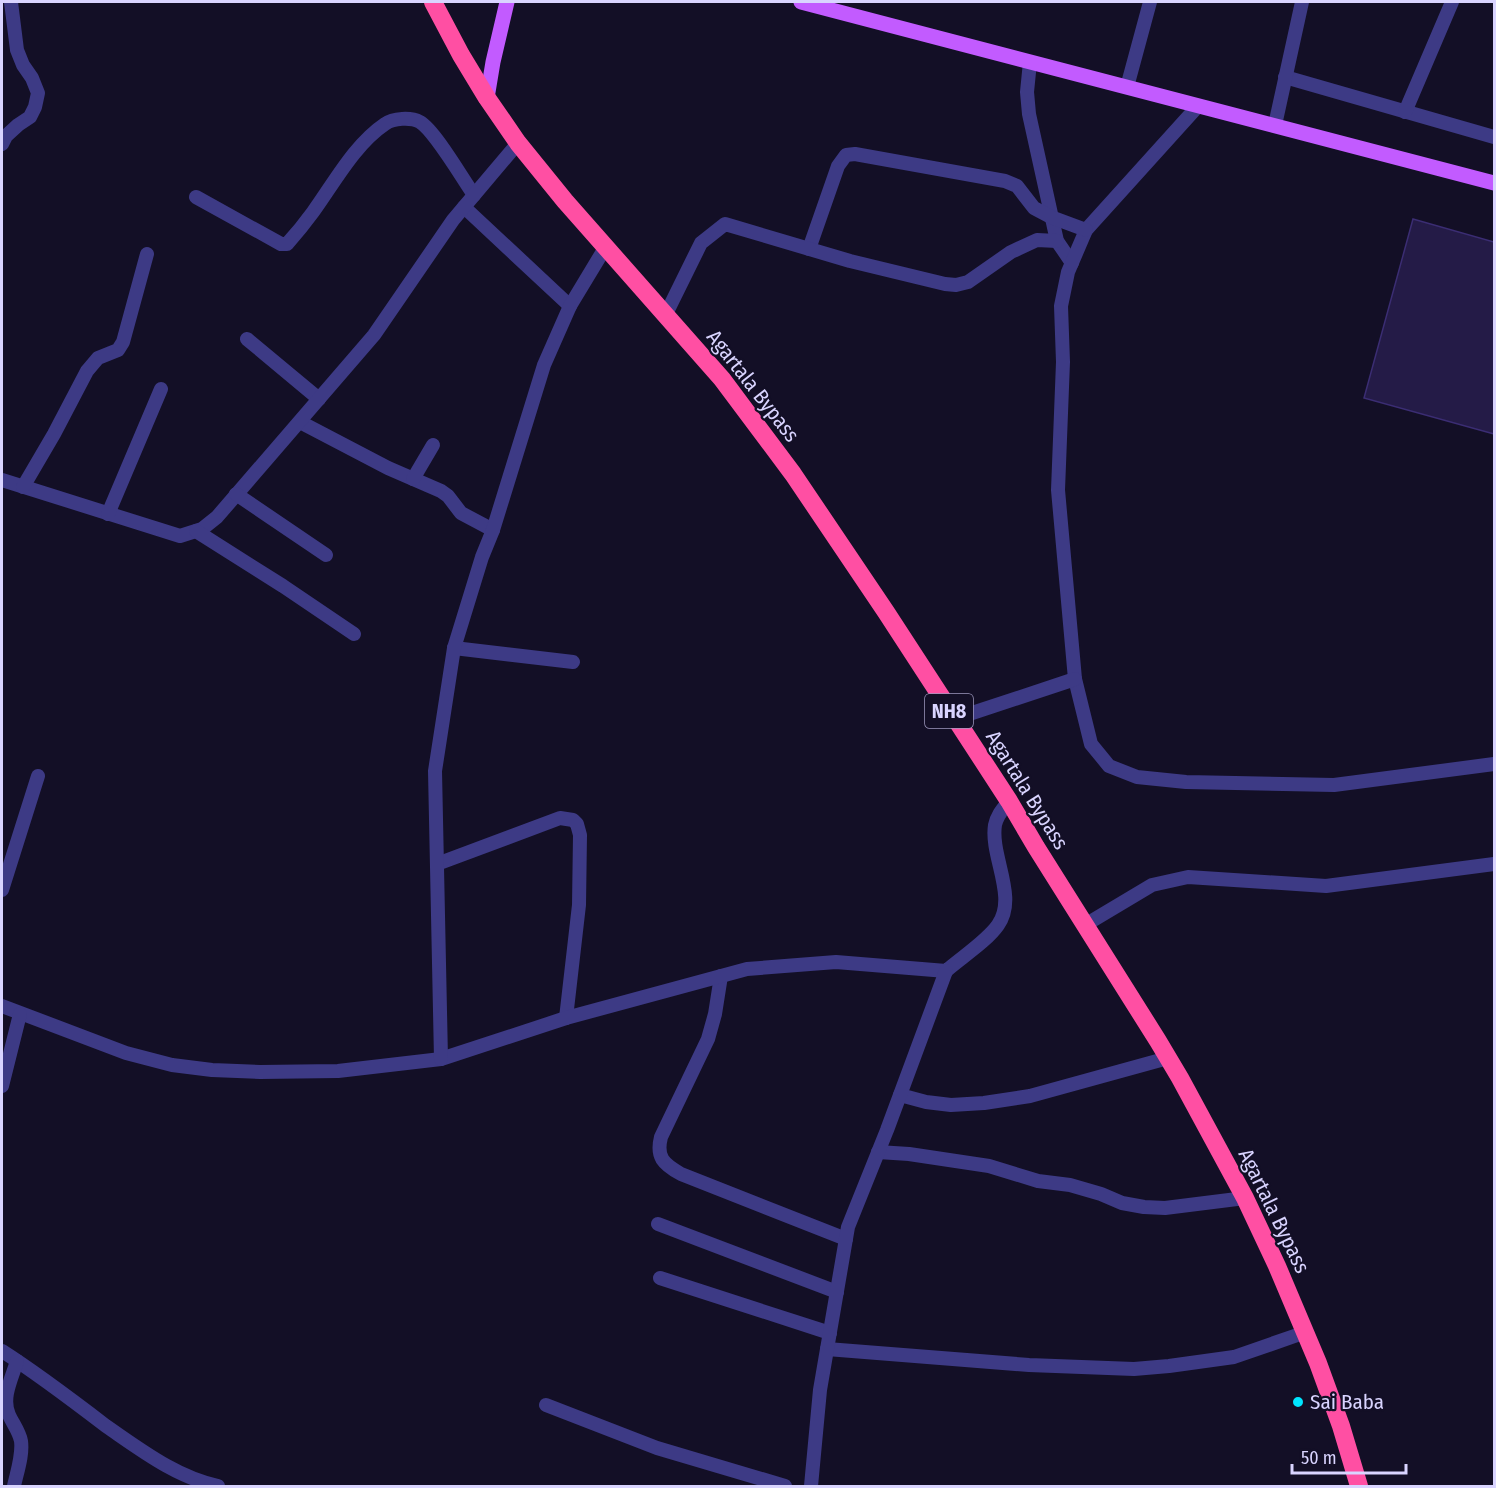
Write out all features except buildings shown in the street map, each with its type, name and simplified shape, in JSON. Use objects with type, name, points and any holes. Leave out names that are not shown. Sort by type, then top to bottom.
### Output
[{"type":"highway","name":"Agartala Bypass","points":[[433,2],[487,98],[544,176],[722,379],[794,474],[1009,801],[1168,1058],[1245,1198],[1306,1332],[1341,1426],[1359,1486]]},
{"type":"main road","points":[[487,98],[492,62],[507,2]]},
{"type":"main road","points":[[801,2],[1494,183]]},
{"type":"street","points":[[2,144],[6,136],[30,117],[36,107],[38,93],[32,78],[22,65],[17,50],[11,2]]},
{"type":"street","points":[[1127,87],[1150,2]]},
{"type":"street","points":[[1275,125],[1302,2]]},
{"type":"street","points":[[1405,112],[1452,2]]},
{"type":"street","points":[[1030,62],[1029,114],[1057,241],[1072,263]]},
{"type":"street","points":[[1286,77],[1494,137]]},
{"type":"street","points":[[1198,106],[1086,231],[1068,272],[1061,306],[1063,362],[1058,490],[1075,679],[1091,744],[1109,766],[1137,777],[1186,783],[1334,785],[1494,764]]},
{"type":"street","points":[[196,197],[281,244],[287,244],[313,213],[345,165],[372,134],[387,122],[400,118],[418,121],[430,131],[474,195]]},
{"type":"street","points":[[2,480],[180,536],[202,529],[217,517],[374,335],[453,220],[518,142]]},
{"type":"street","points":[[809,249],[838,166],[846,155],[855,154],[1005,181],[1017,186],[1034,208],[1086,231]]},
{"type":"street","points":[[464,207],[570,306]]},
{"type":"street","points":[[666,314],[701,243],[725,224],[850,261],[956,285],[968,282],[1011,252],[1037,240],[1057,241]]},
{"type":"street","points":[[441,1059],[435,771],[454,648],[544,365],[570,306],[605,248]]},
{"type":"street","points":[[23,487],[87,371],[98,358],[118,350],[123,342],[147,254]]},
{"type":"street","points":[[247,339],[320,399]]},
{"type":"street","points":[[108,514],[161,389]]},
{"type":"street","points":[[300,422],[388,468],[441,491],[448,496],[461,513],[493,530]]},
{"type":"street","points":[[413,479],[433,445]]},
{"type":"street","points":[[236,494],[326,555]]},
{"type":"street","points":[[196,531],[354,634]]},
{"type":"street","points":[[454,648],[573,662]]},
{"type":"street","points":[[954,719],[1075,679]]},
{"type":"street","points":[[2,890],[38,776]]},
{"type":"street","points":[[811,1486],[820,1390],[848,1227],[946,970],[989,935],[1000,923],[1006,902],[996,848],[995,827],[998,815],[1009,801]]},
{"type":"street","points":[[437,864],[560,818],[573,820],[577,824],[580,835],[579,905],[566,1018]]},
{"type":"street","points":[[1085,925],[1152,885],[1188,877],[1326,886],[1494,864]]},
{"type":"street","points":[[2,1006],[126,1053],[172,1065],[212,1070],[260,1072],[338,1071],[441,1059],[566,1018],[747,969],[836,962],[946,970]]},
{"type":"street","points":[[721,976],[715,1014],[708,1039],[661,1137],[658,1148],[662,1158],[667,1167],[681,1174],[846,1239]]},
{"type":"street","points":[[2,1086],[20,1014]]},
{"type":"street","points":[[900,1095],[926,1102],[951,1105],[984,1103],[1030,1096],[1168,1058]]},
{"type":"street","points":[[878,1152],[909,1154],[989,1166],[1038,1180],[1070,1185],[1144,1208],[1165,1208],[1245,1198]]},
{"type":"street","points":[[658,1224],[837,1292]]},
{"type":"street","points":[[660,1278],[830,1333]]},
{"type":"street","points":[[827,1349],[1029,1365],[1134,1369],[1233,1357],[1306,1332]]},
{"type":"street","points":[[2,1351],[137,1448],[188,1477],[218,1486]]},
{"type":"street","points":[[14,1486],[21,1441],[6,1406],[8,1390],[17,1361]]},
{"type":"street","points":[[546,1405],[657,1448],[785,1486]]},
{"type":"place","name":"Sai Baba","points":[[1298,1402]]}]
